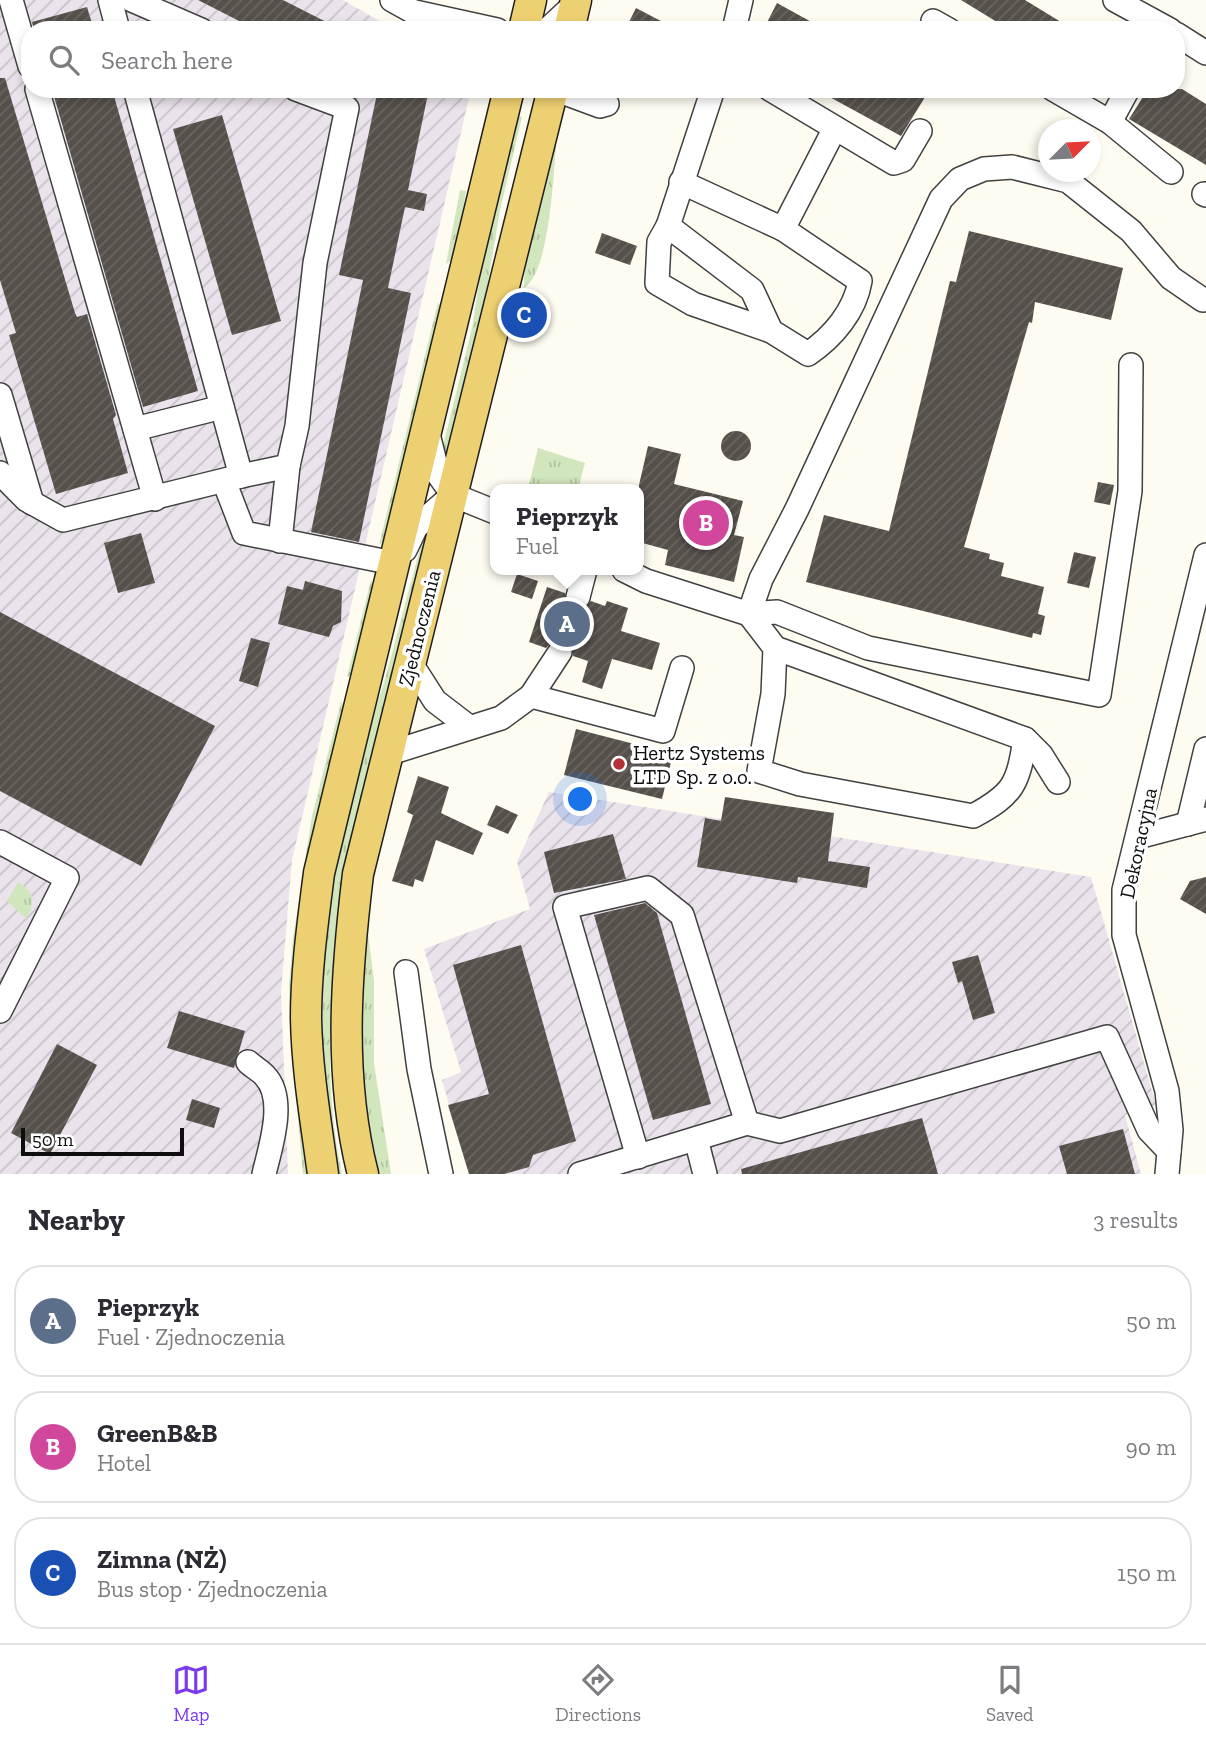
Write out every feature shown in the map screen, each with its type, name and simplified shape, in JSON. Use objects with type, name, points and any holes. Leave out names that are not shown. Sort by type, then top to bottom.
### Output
[{"type":"main road","points":[[526,21],[531,0]]},
{"type":"main road","name":"Zjednoczenia","points":[[323,1174],[309,1076],[306,1007],[319,873],[335,797],[507,98]]},
{"type":"main road","name":"Zjednoczenia","points":[[363,1174],[351,1106],[348,1064],[349,944],[358,874],[453,495],[547,98]]},
{"type":"street","points":[[11,0],[21,35]]},
{"type":"street","points":[[110,0],[116,21]]},
{"type":"street","points":[[132,0],[180,21]]},
{"type":"street","points":[[392,0],[428,21]]},
{"type":"street","points":[[736,21],[741,0]]},
{"type":"street","points":[[1115,0],[1151,21]]},
{"type":"street","points":[[415,12],[456,21]]},
{"type":"street","points":[[1185,41],[1206,53]]},
{"type":"street","points":[[40,98],[155,499]]},
{"type":"street","points":[[137,98],[222,407],[232,478],[244,534],[280,541],[389,577],[416,527],[453,495]]},
{"type":"street","points":[[280,541],[288,466],[297,426],[315,263],[347,108],[320,98]]},
{"type":"street","points":[[565,98],[600,106],[607,104]]},
{"type":"street","points":[[681,182],[783,229],[860,281],[857,299],[826,342],[808,354],[771,331],[693,304],[657,282],[659,242],[668,226],[681,182],[710,98]]},
{"type":"street","points":[[786,98],[894,163],[903,160],[920,131]]},
{"type":"street","points":[[1068,98],[1110,122],[1171,172]]},
{"type":"street","points":[[1110,122],[1123,98]]},
{"type":"street","points":[[783,229],[835,128]]},
{"type":"street","points":[[749,614],[761,579],[797,509],[941,199],[960,179],[984,169],[1012,167],[1068,181],[1131,231],[1171,278],[1203,300]]},
{"type":"street","points":[[668,226],[752,290],[771,331]]},
{"type":"street","points":[[634,575],[749,614],[777,612],[868,648],[1099,695],[1130,491],[1131,365]]},
{"type":"street","points":[[0,395],[32,503]]},
{"type":"street","points":[[135,429],[222,407]]},
{"type":"street","points":[[426,423],[433,459],[453,495],[490,510]]},
{"type":"street","points":[[0,473],[32,503],[63,520],[288,466]]},
{"type":"street","name":"Dekoracyjna","points":[[1167,1174],[1171,1129],[1167,1091],[1124,935],[1124,890],[1206,555]]},
{"type":"street","points":[[578,597],[584,575]]},
{"type":"street","points":[[749,614],[775,648],[1025,739],[1041,755],[1058,782]]},
{"type":"street","points":[[775,648],[773,694],[759,771],[800,784],[973,816],[1000,801],[1019,776],[1025,739]]},
{"type":"street","points":[[387,754],[501,718],[531,696],[559,652]]},
{"type":"street","points":[[411,662],[435,701],[468,727]]},
{"type":"street","points":[[531,696],[663,731],[682,668]]},
{"type":"street","points":[[1138,837],[1197,821],[1206,749]]},
{"type":"street","points":[[0,842],[67,878],[0,1011]]},
{"type":"street","points":[[638,1157],[565,907],[648,888],[682,915],[747,1123]]},
{"type":"street","points":[[406,972],[419,1069],[441,1174]]},
{"type":"street","points":[[580,1174],[617,1169],[638,1157],[747,1123],[780,1131],[1107,1037],[1149,1130],[1169,1151]]},
{"type":"street","points":[[247,1062],[267,1077],[275,1101],[273,1137],[264,1174]]},
{"type":"street","points":[[696,1139],[705,1174]]},
{"type":"shaded area","points":[[0,0],[343,0],[379,21],[21,21],[21,98],[469,98],[292,860],[281,992],[288,1174],[0,1174]]},
{"type":"shaded area","points":[[549,792],[1091,877],[1156,1105],[1125,1115],[1141,1174],[469,1174],[442,1080],[461,1072],[424,949],[530,909],[517,862]]},
{"type":"green space","points":[[514,115],[522,117],[500,210],[483,311],[447,463],[443,446],[472,328],[487,232]]},
{"type":"green space","points":[[557,132],[546,240],[533,278],[524,288],[525,250]]},
{"type":"green space","points":[[460,190],[466,191],[455,257],[446,264]]},
{"type":"green space","points":[[438,302],[443,311],[386,539],[379,545]]},
{"type":"green space","points":[[538,448],[585,463],[579,484],[529,484]]},
{"type":"green space","points":[[423,537],[429,538],[351,880],[335,976],[330,1073],[342,1174],[333,1174],[318,1049],[322,924],[354,772],[384,683]]},
{"type":"green space","points":[[371,580],[374,589],[353,674],[347,677]]},
{"type":"green space","points":[[341,702],[346,707],[295,1031],[310,1174],[303,1174],[291,1043],[289,986],[293,938],[312,816]]},
{"type":"green space","points":[[18,882],[27,889],[32,898],[26,919],[7,901]]},
{"type":"green space","points":[[367,926],[374,981],[374,1063],[391,1174],[374,1174],[365,1123],[358,1027]]},
{"type":"building","points":[[198,0],[283,0],[324,21],[239,21]]},
{"type":"building","points":[[961,0],[1025,0],[1059,21],[995,21]]},
{"type":"building","points":[[777,3],[810,21],[768,21]]},
{"type":"building","points":[[87,7],[91,21],[36,21]]},
{"type":"building","points":[[636,8],[661,21],[630,21]]},
{"type":"building","points":[[0,78],[5,78],[75,313],[77,317],[87,314],[116,415],[113,419],[128,473],[56,494],[9,335],[16,333],[0,280]]},
{"type":"building","points":[[1185,91],[1206,104],[1206,165],[1129,119],[1142,98],[1185,98]]},
{"type":"building","points":[[55,98],[115,98],[198,391],[143,407]]},
{"type":"building","points":[[376,98],[427,98],[408,190],[427,194],[424,211],[405,207],[388,288],[411,293],[359,542],[311,532],[363,280],[339,275]]},
{"type":"building","points":[[831,98],[924,98],[901,136]]},
{"type":"building","points":[[222,115],[281,321],[232,335],[173,129]]},
{"type":"building","points":[[969,231],[1123,268],[1111,320],[1035,302],[1032,323],[1029,322],[964,547],[990,554],[989,559],[1004,563],[1001,576],[1044,587],[1038,614],[1045,616],[1041,635],[1033,633],[1032,638],[806,582],[824,515],[889,531],[950,281],[956,282]]},
{"type":"building","points":[[602,233],[637,246],[630,265],[595,253]]},
{"type":"building","points":[[736,431],[742,432],[750,440],[750,452],[742,460],[736,461],[730,460],[722,452],[721,446],[722,440],[730,432]]},
{"type":"building","points":[[648,446],[681,454],[674,484],[743,501],[734,535],[744,537],[734,582],[665,565],[668,550],[644,543],[644,484],[639,484]]},
{"type":"building","points":[[1098,482],[1114,485],[1110,505],[1094,502]]},
{"type":"building","points":[[141,533],[155,583],[118,593],[104,543]]},
{"type":"building","points":[[1074,552],[1096,557],[1089,588],[1067,583]]},
{"type":"building","points":[[517,575],[538,581],[532,599],[511,592]]},
{"type":"building","points":[[305,581],[342,591],[341,622],[333,626],[329,637],[278,624],[287,586],[303,590]]},
{"type":"building","points":[[547,587],[565,593],[568,606],[575,611],[582,610],[591,601],[605,606],[607,601],[628,608],[621,631],[660,643],[652,670],[612,659],[602,689],[582,682],[588,661],[573,656],[573,646],[567,640],[554,639],[546,648],[529,642]]},
{"type":"building","points":[[0,612],[215,726],[141,866],[0,791]]},
{"type":"building","points":[[251,638],[270,643],[258,687],[239,681]]},
{"type":"building","name":"Hertz Systems LTD Sp. z o.o.","points":[[576,729],[673,754],[662,799],[564,775]]},
{"type":"building","points":[[418,776],[449,787],[441,813],[483,833],[473,855],[436,840],[423,882],[415,879],[413,887],[392,881],[413,815],[407,812]]},
{"type":"building","points":[[725,797],[834,813],[828,861],[870,867],[867,888],[798,877],[797,883],[697,867],[705,818],[721,821]]},
{"type":"building","points":[[496,805],[518,815],[508,834],[487,825]]},
{"type":"building","points":[[613,834],[626,879],[554,893],[544,852]]},
{"type":"building","points":[[1206,877],[1206,914],[1180,899],[1190,881]]},
{"type":"building","points":[[645,903],[657,913],[711,1104],[653,1120],[594,915]]},
{"type":"building","points":[[521,945],[576,1141],[533,1155],[529,1167],[504,1174],[469,1174],[448,1105],[489,1094],[453,965]]},
{"type":"building","points":[[978,955],[995,1013],[973,1020],[962,981],[958,983],[952,962]]},
{"type":"building","points":[[179,1011],[245,1031],[234,1068],[167,1048]]},
{"type":"building","points":[[57,1044],[97,1065],[50,1154],[11,1133]]},
{"type":"building","points":[[192,1099],[220,1108],[214,1128],[186,1120]]},
{"type":"building","points":[[922,1118],[938,1174],[742,1174],[741,1169]]},
{"type":"building","points":[[1123,1129],[1135,1174],[1067,1174],[1059,1146]]},
{"type":"tunnel","points":[[560,652],[578,597]]},
{"type":"place","name":"Zimna (NŻ)","points":[[524,315]]},
{"type":"place","name":"GreenB&B","points":[[706,523]]},
{"type":"place","name":"Pieprzyk","points":[[567,624]]},
{"type":"place","name":"Hertz Systems LTD Sp. z o.o.","points":[[619,764]]}]
